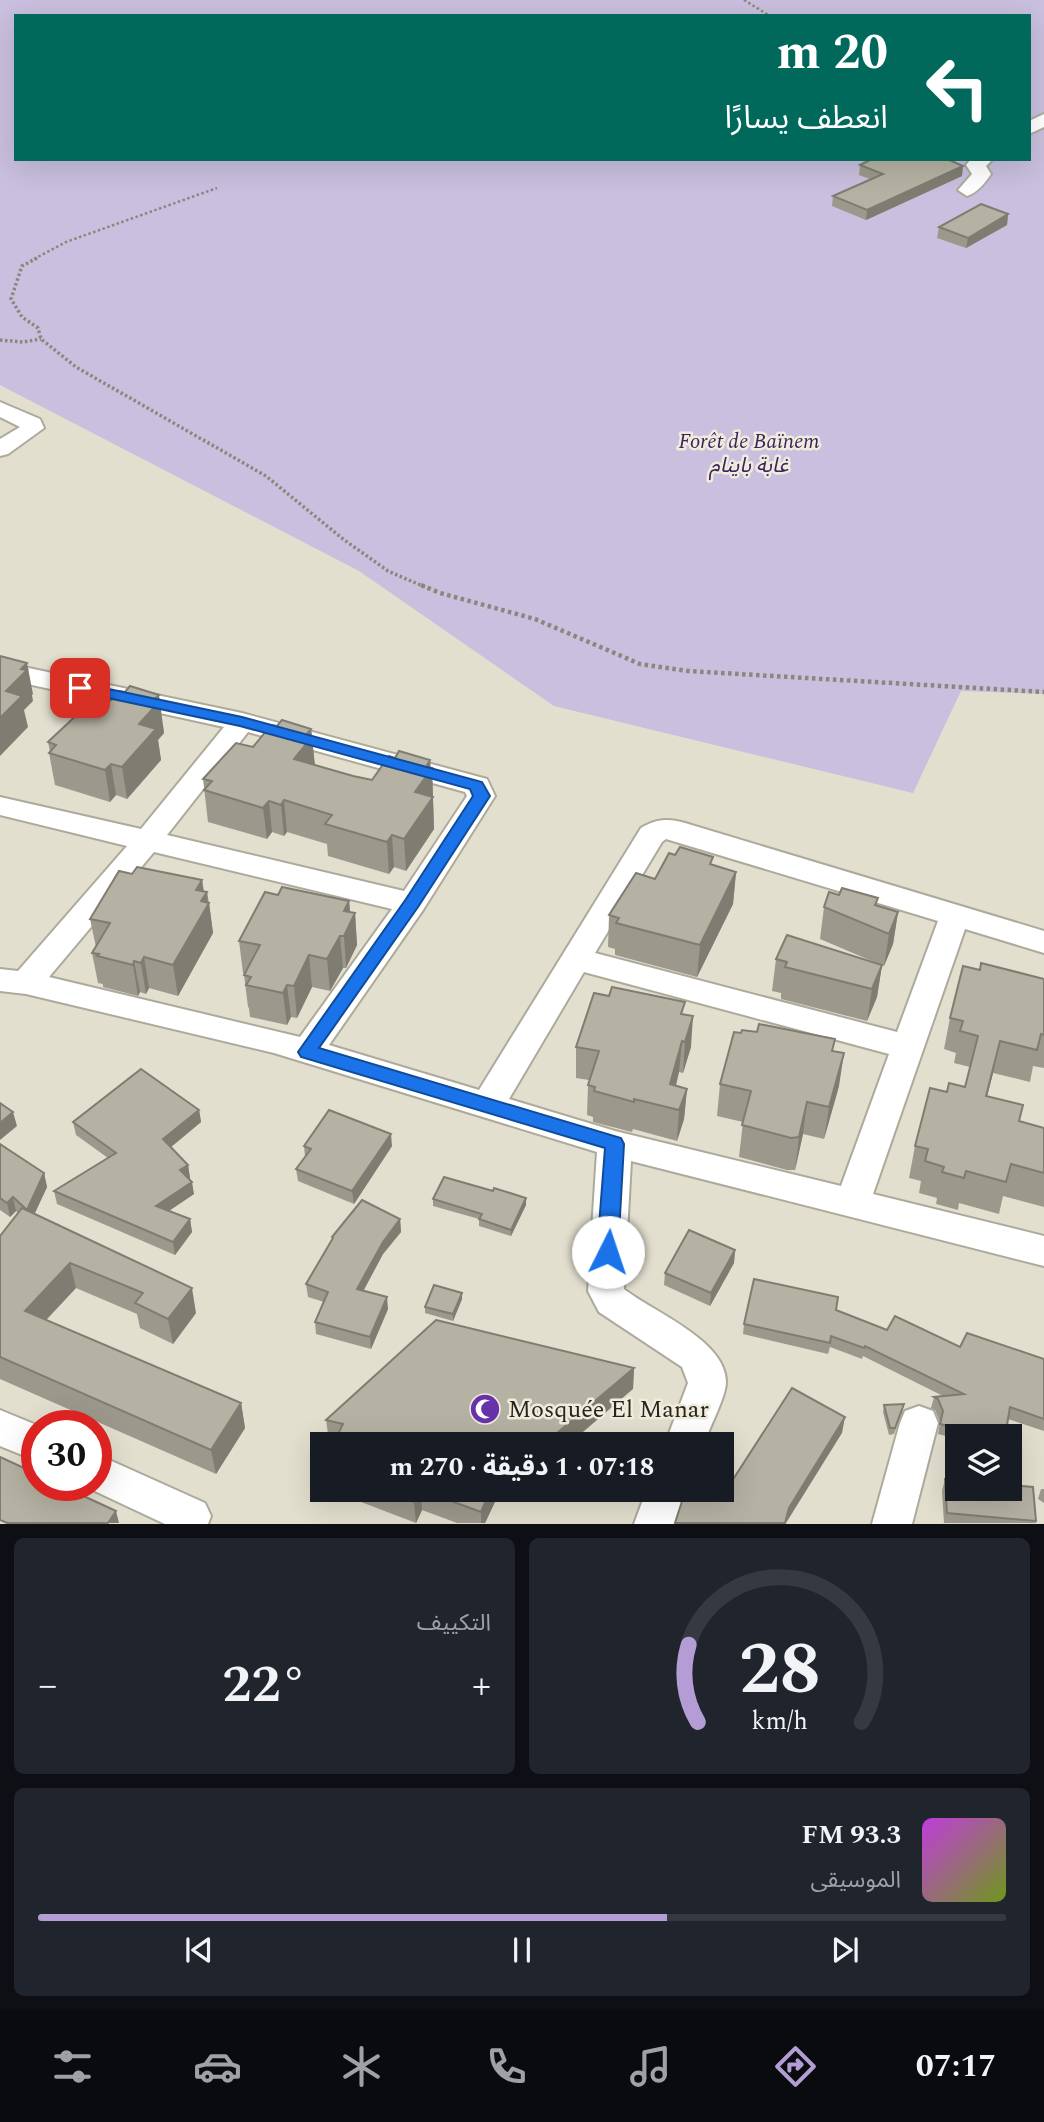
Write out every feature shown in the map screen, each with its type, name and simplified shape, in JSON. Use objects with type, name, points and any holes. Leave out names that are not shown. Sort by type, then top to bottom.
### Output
[{"type":"street","points":[[967,190],[982,174],[975,165],[981,161]]},
{"type":"street","points":[[0,409],[32,424],[33,428],[0,449]]},
{"type":"street","points":[[0,670],[242,722],[477,786],[481,796],[412,903],[307,1052]]},
{"type":"street","points":[[13,982],[147,841],[242,722]]},
{"type":"street","points":[[0,806],[412,903]]},
{"type":"street","points":[[487,1106],[651,835],[661,829],[675,830],[1044,942]]},
{"type":"street","points":[[852,1203],[955,915]]},
{"type":"street","points":[[576,959],[908,1047]]},
{"type":"street","points":[[13,982],[274,1041],[615,1144],[1044,1251]]},
{"type":"street","points":[[615,1144],[606,1291],[612,1301],[695,1356],[704,1368],[707,1383],[689,1432]]},
{"type":"street","points":[[892,1524],[919,1423]]},
{"type":"street","points":[[0,1427],[21,1437]]},
{"type":"street","points":[[112,1479],[191,1516],[188,1524]]},
{"type":"street","points":[[654,1524],[662,1502]]},
{"type":"path","points":[[744,0],[767,14]]},
{"type":"path","points":[[217,188],[66,242],[22,266],[11,299],[22,317],[38,328],[41,339],[76,367],[266,476],[343,539],[388,571],[440,593],[535,620],[640,664],[688,671],[1044,692]]},
{"type":"path","points":[[0,340],[23,342],[41,339]]},
{"type":"green space","name":"Forêt de Baïnem غابة باينام","points":[[0,0],[1044,0],[1044,694],[961,691],[913,793],[554,706],[359,571],[0,385]]},
{"type":"building","points":[[868,161],[952,161],[963,166],[867,210],[833,196],[883,174],[860,165]]},
{"type":"building","points":[[981,204],[1008,214],[968,238],[939,227]]},
{"type":"building","points":[[0,656],[27,663],[21,669],[27,670],[6,691],[22,696],[0,718]]},
{"type":"building","points":[[130,686],[159,695],[153,700],[159,702],[139,724],[156,729],[122,767],[111,764],[105,770],[49,753],[56,745],[48,742],[84,708],[99,712],[120,691],[125,692]]},
{"type":"building","points":[[282,720],[311,729],[306,735],[312,737],[294,759],[353,776],[372,780],[389,756],[395,758],[399,751],[430,760],[426,767],[432,768],[415,792],[433,797],[404,839],[392,835],[387,842],[325,824],[332,815],[284,800],[281,805],[269,801],[263,808],[204,790],[212,781],[203,779],[236,743],[253,747],[271,725],[277,726]]},
{"type":"building","points":[[680,847],[713,857],[710,864],[736,872],[700,945],[616,923],[619,918],[609,915],[636,873],[655,879],[669,853],[675,855]]},
{"type":"building","points":[[137,867],[202,880],[196,890],[207,892],[201,901],[209,903],[173,965],[144,957],[141,963],[134,961],[133,965],[92,953],[110,923],[90,919],[119,871],[132,874]]},
{"type":"building","points":[[282,887],[349,901],[344,911],[355,913],[344,936],[340,936],[327,959],[309,955],[294,986],[287,985],[283,993],[246,985],[251,977],[244,975],[260,945],[239,941],[265,892],[278,895]]},
{"type":"building","points":[[842,888],[878,898],[875,905],[898,912],[889,934],[824,907],[829,892],[839,895]]},
{"type":"building","points":[[787,935],[882,965],[872,989],[785,967],[787,962],[776,959]]},
{"type":"building","points":[[981,963],[1044,979],[1044,1035],[1041,1034],[1037,1050],[1000,1041],[986,1096],[1023,1105],[1019,1121],[1044,1128],[1044,1173],[1011,1164],[1006,1182],[966,1171],[964,1178],[942,1172],[944,1167],[925,1161],[928,1149],[915,1146],[930,1088],[947,1092],[949,1083],[965,1087],[978,1036],[960,1031],[963,1021],[950,1018],[963,966],[980,970]]},
{"type":"building","points":[[612,987],[685,1002],[681,1014],[693,1016],[685,1042],[682,1041],[670,1084],[687,1089],[679,1110],[634,1099],[634,1102],[594,1091],[595,1087],[588,1085],[599,1051],[576,1047],[594,993],[609,996]]},
{"type":"building","points":[[759,1024],[835,1039],[832,1051],[844,1053],[829,1107],[807,1102],[799,1137],[791,1138],[742,1125],[751,1091],[720,1084],[734,1032],[757,1032]]},
{"type":"building","points":[[141,1069],[199,1110],[163,1139],[188,1165],[180,1170],[192,1182],[156,1206],[190,1219],[173,1242],[54,1191],[116,1153],[73,1122]]},
{"type":"building","points":[[0,1103],[13,1112],[0,1123]]},
{"type":"building","points":[[329,1110],[391,1134],[352,1191],[296,1169],[311,1149],[304,1146]]},
{"type":"building","points":[[0,1144],[44,1173],[27,1210],[13,1197],[7,1203],[0,1198]]},
{"type":"building","points":[[444,1177],[526,1198],[511,1230],[479,1219],[482,1214],[433,1199]]},
{"type":"building","points":[[362,1200],[400,1219],[383,1242],[357,1289],[387,1297],[370,1337],[315,1322],[328,1292],[306,1284],[332,1237]]},
{"type":"building","points":[[22,1208],[192,1288],[168,1319],[135,1303],[143,1293],[70,1263],[25,1311],[241,1403],[211,1450],[0,1357],[0,1236]]},
{"type":"building","points":[[689,1230],[735,1250],[711,1293],[665,1273]]},
{"type":"building","points":[[754,1279],[838,1297],[836,1310],[887,1330],[895,1316],[960,1347],[967,1333],[1044,1359],[1044,1419],[1010,1407],[1007,1424],[940,1424],[943,1411],[938,1399],[934,1397],[964,1394],[865,1346],[864,1348],[831,1336],[830,1343],[744,1324]]},
{"type":"building","points":[[434,1285],[462,1293],[453,1314],[425,1307]]},
{"type":"building","name":"Mosquée El Manar","points":[[436,1320],[634,1368],[558,1432],[339,1432],[343,1424],[326,1420]]},
{"type":"building","points":[[792,1388],[845,1417],[789,1508],[785,1523],[675,1523],[682,1502],[734,1502],[734,1478]]},
{"type":"building","points":[[904,1404],[895,1428],[890,1428],[884,1405]]},
{"type":"building","points":[[0,1457],[21,1467],[21,1501],[94,1501],[116,1511],[108,1523],[7,1523],[0,1520]]},
{"type":"building","points":[[1022,1486],[1033,1487],[1036,1521],[947,1513],[946,1501],[1022,1501]]},
{"type":"building","points":[[454,1502],[485,1502],[481,1512]]},
{"type":"place","name":"Mosquée El Manar","points":[[485,1409]]},
{"type":"route","points":[[80,688],[242,722],[477,786],[481,796],[412,903],[307,1052],[615,1144],[608,1252]]}]
